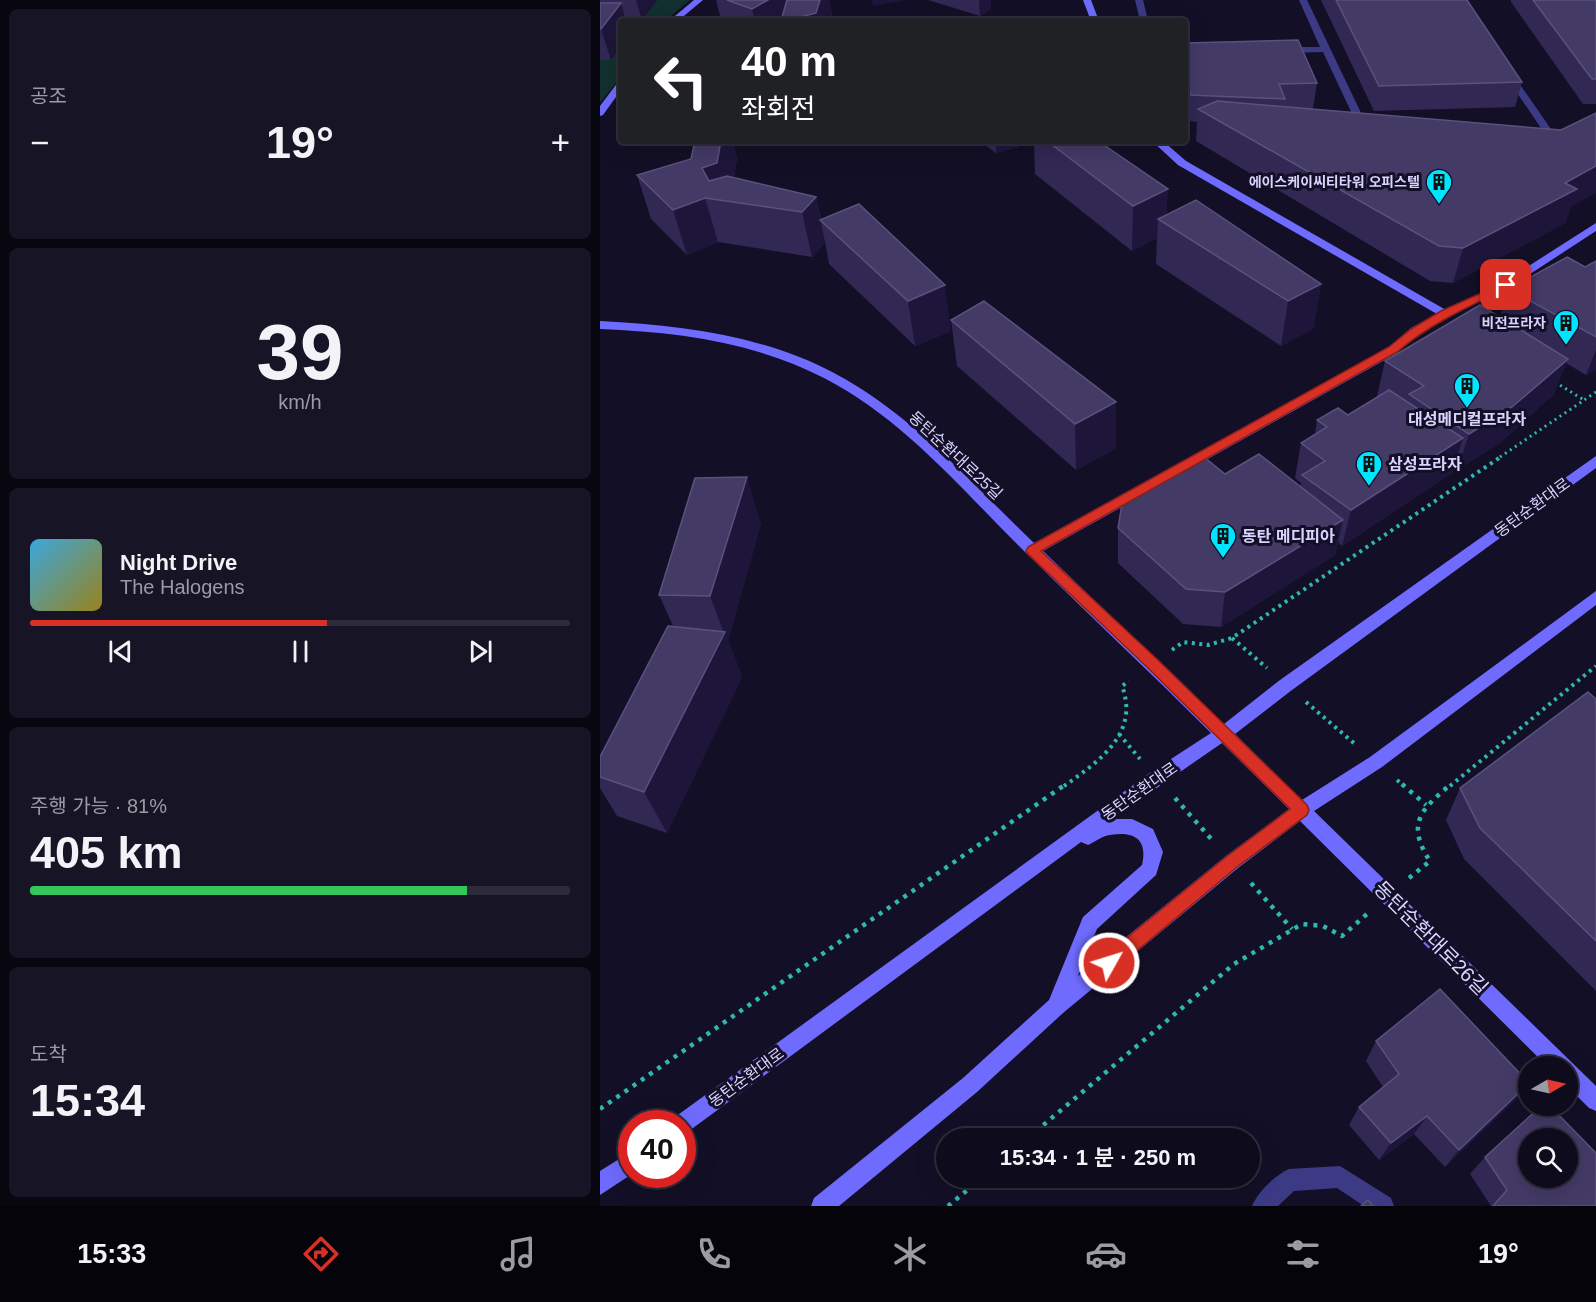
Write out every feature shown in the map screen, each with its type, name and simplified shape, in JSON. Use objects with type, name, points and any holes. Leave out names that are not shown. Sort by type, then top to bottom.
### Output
[{"type":"street","points":[[677,18],[699,0]]},
{"type":"street","points":[[1087,0],[1094,18]]},
{"type":"street","points":[[600,113],[618,88]]},
{"type":"street","points":[[1160,144],[1182,163],[1445,314]]},
{"type":"street","points":[[1032,551],[1393,350],[1415,331],[1445,314],[1506,285],[1596,226]]},
{"type":"street","name":"동탄순환대로25길","points":[[600,325],[644,326],[715,336],[756,347],[829,376],[886,413],[930,450],[1032,551],[1224,733]]},
{"type":"street","name":"동탄순환대로","points":[[696,1114],[1157,777],[1224,733],[1286,685],[1596,461]]},
{"type":"street","points":[[822,1206],[970,1086],[1056,1006],[1232,862],[1301,810],[1376,762],[1596,597]]},
{"type":"street","name":"동탄순환대로26길","points":[[1224,733],[1551,1056]]},
{"type":"street","points":[[1036,865],[1105,827],[1132,827],[1147,835],[1154,852],[1150,869],[1090,923],[1056,1006]]},
{"type":"street","points":[[1578,1083],[1596,1101]]},
{"type":"street","points":[[600,1184],[618,1171]]},
{"type":"lane","points":[[1139,0],[1143,18]]},
{"type":"lane","points":[[1303,0],[1358,118],[1382,120]]},
{"type":"lane","points":[[1279,51],[1326,49]]},
{"type":"lane","points":[[1502,64],[1553,131],[1536,131]]},
{"type":"lane","points":[[1263,1206],[1289,1180],[1340,1177],[1383,1206]]},
{"type":"path","points":[[1554,381],[1584,400]]},
{"type":"path","points":[[1183,642],[1208,645],[1232,638],[1596,392]]},
{"type":"path","points":[[1232,638],[1426,805]]},
{"type":"path","points":[[1430,861],[1420,846],[1418,832],[1418,818],[1426,805],[1596,666]]},
{"type":"path","points":[[600,1109],[1099,761],[1127,719],[1129,709],[1122,686]]},
{"type":"path","points":[[1119,734],[1292,929]]},
{"type":"path","points":[[1040,1128],[1234,964],[1302,924],[1314,923],[1329,927],[1342,936]]},
{"type":"path","points":[[948,1206],[970,1188]]},
{"type":"green space","points":[[600,0],[690,0],[669,18],[618,18],[618,80],[600,103]]},
{"type":"building","points":[[727,0],[768,0],[752,9]]},
{"type":"building","points":[[787,0],[820,0],[816,13],[798,18],[778,18],[782,17]]},
{"type":"building","points":[[1336,0],[1467,0],[1522,82],[1379,86]]},
{"type":"building","points":[[1533,0],[1596,0],[1596,79],[1592,79]]},
{"type":"building","points":[[600,3],[621,3],[601,29],[600,29]]},
{"type":"building","points":[[1298,40],[1317,83],[1279,84],[1285,99],[1190,95],[1188,43]]},
{"type":"building","points":[[1217,101],[1561,130],[1596,113],[1596,166],[1565,183],[1577,189],[1463,248],[1439,246],[1198,109]]},
{"type":"building","points":[[694,144],[720,144],[717,163],[702,168],[709,181],[727,176],[816,197],[802,212],[705,198],[673,210],[637,175],[691,159]]},
{"type":"building","points":[[1051,144],[1102,144],[1168,189],[1133,206]]},
{"type":"building","points":[[1196,200],[1321,284],[1288,301],[1158,219]]},
{"type":"building","points":[[859,204],[945,285],[908,301],[820,220]]},
{"type":"building","points":[[1567,257],[1585,267],[1596,261],[1596,337],[1509,289]]},
{"type":"building","points":[[984,301],[1116,402],[1075,424],[951,320]]},
{"type":"building","points":[[1480,305],[1568,359],[1512,407],[1469,434],[1409,394],[1424,386],[1385,361]]},
{"type":"building","points":[[1389,390],[1463,438],[1351,510],[1302,475],[1325,461],[1301,443],[1327,427],[1317,420],[1338,408],[1348,415]]},
{"type":"building","points":[[1259,454],[1343,520],[1225,592],[1186,589],[1118,528],[1122,504],[1205,458],[1225,474]]},
{"type":"building","points":[[747,477],[710,596],[659,595],[695,478]]},
{"type":"building","points":[[668,626],[725,632],[644,792],[600,777],[600,757]]},
{"type":"building","points":[[1588,692],[1596,699],[1596,941],[1480,828],[1460,788]]},
{"type":"building","points":[[1440,989],[1518,1071],[1518,1094],[1459,1150],[1427,1116],[1391,1143],[1359,1107],[1399,1074],[1376,1041]]},
{"type":"building","points":[[1530,1116],[1560,1116],[1572,1128],[1518,1128],[1518,1188],[1578,1188],[1578,1135],[1596,1153],[1596,1206],[1493,1206],[1507,1190],[1485,1157]]},
{"type":"building","points":[[1368,1200],[1373,1206],[1361,1206]]},
{"type":"place","name":"에이스케이씨티타워 오피스텔","points":[[1439,205]]},
{"type":"place","name":"비전프라자","points":[[1566,346]]},
{"type":"place","name":"대성메디컬프라자","points":[[1467,409]]},
{"type":"place","name":"삼성프라자","points":[[1369,487]]},
{"type":"place","name":"동탄 메디피아","points":[[1223,559]]},
{"type":"route","points":[[1109,963],[1232,862],[1301,810],[1153,664],[1032,551],[1393,350],[1415,331],[1445,314],[1506,285]]}]
